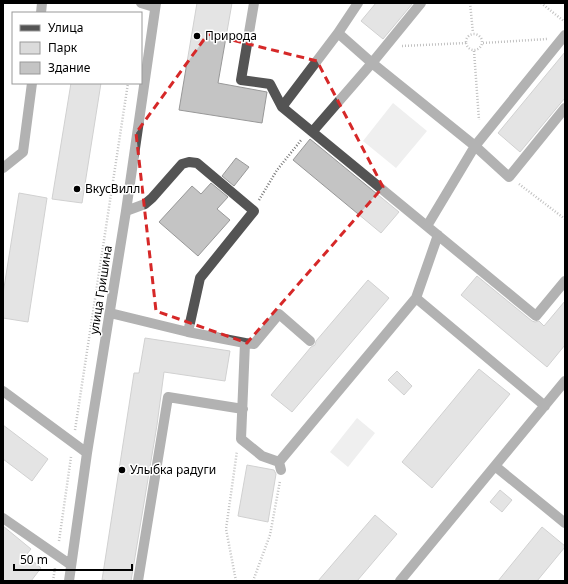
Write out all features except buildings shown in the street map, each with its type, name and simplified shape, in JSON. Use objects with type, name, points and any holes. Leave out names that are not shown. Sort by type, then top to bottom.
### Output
[{"type":"street","points":[[141,3],[155,5]]},
{"type":"street","points":[[254,3],[242,80],[270,84],[282,107],[536,316],[565,281]]},
{"type":"street","points":[[282,107],[338,33],[358,3]]},
{"type":"street","points":[[311,130],[372,63],[421,3]]},
{"type":"street","name":"улица Гришина","points":[[68,581],[126,211],[155,5]]},
{"type":"street","points":[[338,33],[372,63],[477,143],[509,177],[565,108]]},
{"type":"street","points":[[427,226],[477,143],[564,36]]},
{"type":"street","points":[[3,168],[24,152],[32,84]]},
{"type":"street","points":[[126,211],[145,204],[182,164],[189,162],[197,163],[254,211],[200,278],[188,332]]},
{"type":"street","points":[[245,343],[241,439],[262,456],[280,466],[416,298],[438,234]]},
{"type":"street","points":[[416,298],[545,406]]},
{"type":"street","points":[[110,313],[188,332],[254,344],[279,314],[310,340]]},
{"type":"street","points":[[400,581],[565,382]]},
{"type":"street","points":[[3,392],[87,453]]},
{"type":"street","points":[[138,581],[168,397],[243,409]]},
{"type":"street","points":[[495,466],[565,523]]},
{"type":"street","points":[[3,518],[70,565]]},
{"type":"path","points":[[470,3],[474,33]]},
{"type":"path","points":[[541,3],[565,22]]},
{"type":"path","points":[[474,33],[480,35],[483,43],[480,49],[474,51],[469,49],[466,43],[467,37],[474,33]]},
{"type":"path","points":[[483,43],[564,36]]},
{"type":"path","points":[[385,47],[466,43]]},
{"type":"path","points":[[474,51],[477,143]]},
{"type":"path","points":[[53,581],[128,84]]},
{"type":"path","points":[[254,211],[277,170],[311,130]]},
{"type":"path","points":[[509,177],[565,219]]},
{"type":"path","points":[[236,581],[226,530],[238,447]]},
{"type":"path","points":[[253,581],[270,535],[280,466]]},
{"type":"highlighted area","points":[[208,34],[317,61],[383,187],[247,343],[156,311],[136,133]]},
{"type":"green space","points":[[393,103],[427,131],[396,168],[363,141]]},
{"type":"green space","points":[[357,418],[375,433],[348,467],[330,452]]},
{"type":"place","name":"Природа","points":[[197,36]]},
{"type":"place","name":"ВкусВилл","points":[[77,189]]},
{"type":"place","name":"Улыбка радуги","points":[[122,470]]}]
